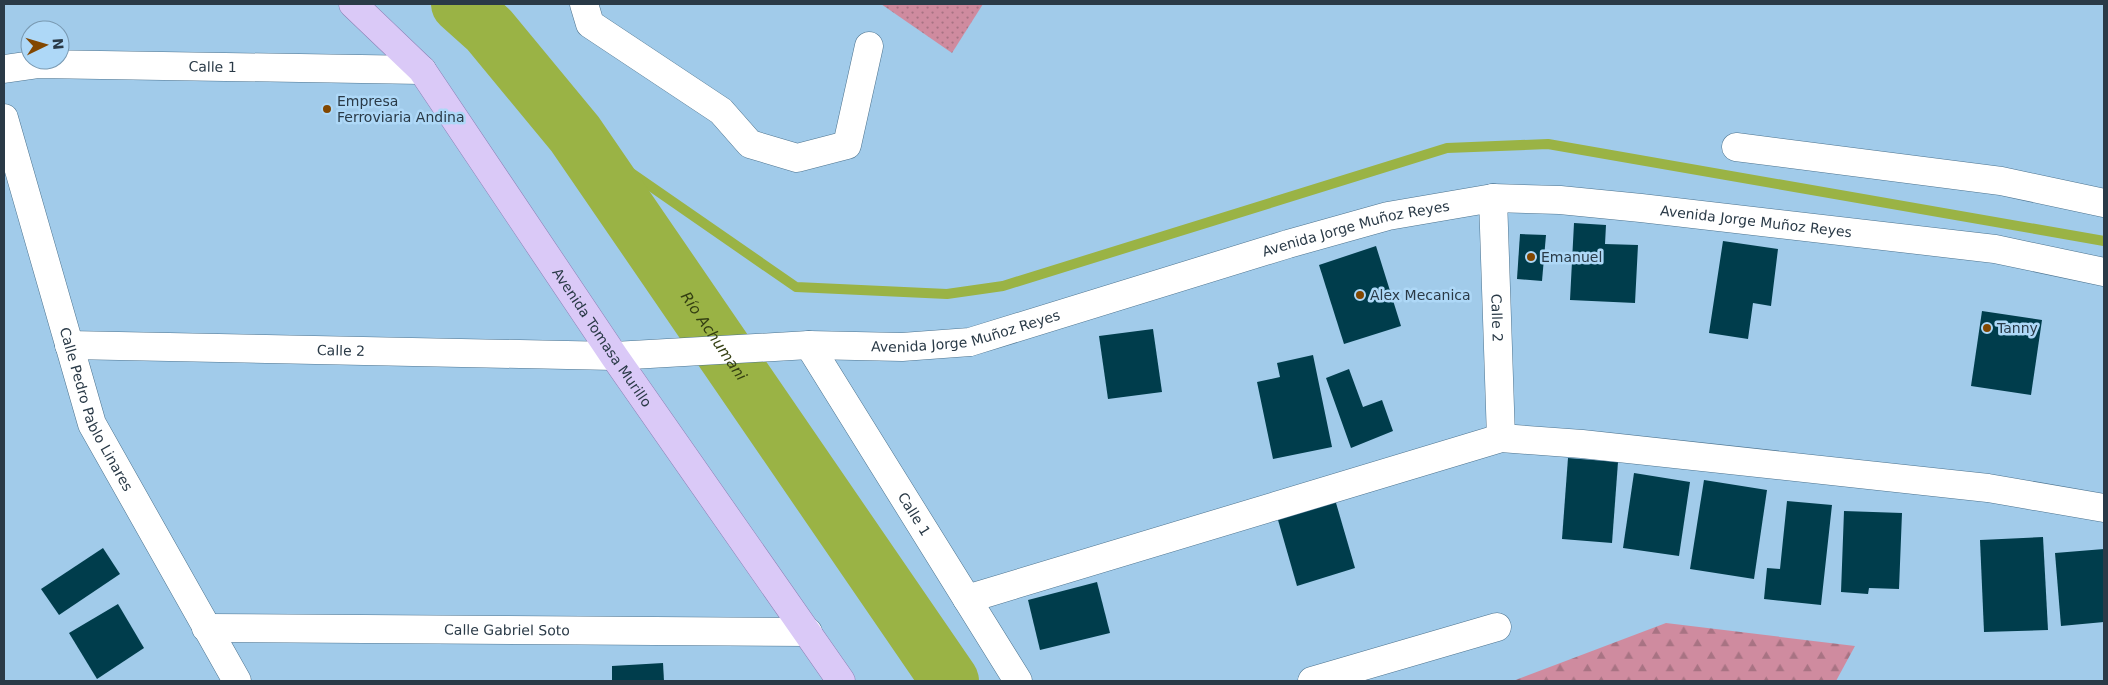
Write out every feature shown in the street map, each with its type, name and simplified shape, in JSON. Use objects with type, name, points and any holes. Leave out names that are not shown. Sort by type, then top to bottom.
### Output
[{"type":"main road","name":"Avenida Tomasa Murillo","points":[[353,4],[422,70],[614,356],[841,681]]},
{"type":"street","points":[[584,4],[590,24],[721,111],[750,144],[797,158],[847,146],[869,46]]},
{"type":"street","name":"Calle 1","points":[[4,69],[39,64],[422,70]]},
{"type":"street","name":"Calle Pedro Pablo Linares","points":[[4,118],[92,424],[236,681]]},
{"type":"street","points":[[1736,147],[2001,181],[2104,203]]},
{"type":"street","name":"Calle 2","points":[[1493,198],[1502,438]]},
{"type":"street","name":"Avenida Jorge Muñoz Reyes","points":[[614,356],[774,349],[809,345],[902,347],[970,342],[1288,244],[1379,219],[1493,198],[1560,200],[1641,208],[1994,249],[2104,272]]},
{"type":"street","name":"Calle 2","points":[[69,344],[614,356]]},
{"type":"street","name":"Calle 1","points":[[809,345],[1018,681]]},
{"type":"street","points":[[967,599],[1502,438],[1582,444],[1988,488],[2104,508]]},
{"type":"street","points":[[1312,681],[1497,627]]},
{"type":"street","name":"Calle Gabriel Soto","points":[[206,628],[808,632]]},
{"type":"green space","points":[[881,4],[983,4],[952,53]]},
{"type":"green space","points":[[1666,623],[1855,646],[1836,681],[1513,681]]},
{"type":"building","points":[[1574,223],[1606,225],[1605,244],[1638,245],[1635,303],[1570,300]]},
{"type":"building","name":"Emanuel","points":[[1520,234],[1546,235],[1542,281],[1517,279]]},
{"type":"building","points":[[1723,241],[1778,249],[1771,306],[1753,303],[1748,339],[1709,333]]},
{"type":"building","name":"Alex Mecanica","points":[[1376,246],[1401,326],[1344,344],[1319,265]]},
{"type":"building","points":[[1982,311],[2042,320],[2031,395],[1971,386]]},
{"type":"building","points":[[1153,329],[1162,392],[1108,399],[1099,336]]},
{"type":"building","points":[[1313,355],[1332,447],[1273,459],[1257,382],[1280,377],[1277,363]]},
{"type":"building","points":[[1349,369],[1363,407],[1382,400],[1393,431],[1351,448],[1326,378]]},
{"type":"building","points":[[1568,458],[1618,462],[1612,543],[1562,539]]},
{"type":"building","points":[[1634,473],[1690,482],[1679,556],[1623,548]]},
{"type":"building","points":[[1704,480],[1767,490],[1754,579],[1690,569]]},
{"type":"building","points":[[1334,496],[1355,568],[1297,586],[1276,513]]},
{"type":"building","points":[[1787,501],[1832,505],[1821,605],[1764,599],[1767,568],[1780,569]]},
{"type":"building","points":[[1844,511],[1902,513],[1899,589],[1869,588],[1868,594],[1841,592]]},
{"type":"building","points":[[2043,537],[2048,630],[1984,632],[1980,540]]},
{"type":"building","points":[[103,548],[120,574],[59,615],[41,589]]},
{"type":"building","points":[[2104,549],[2104,622],[2061,626],[2055,553]]},
{"type":"building","points":[[1097,582],[1110,633],[1040,650],[1028,600]]},
{"type":"building","points":[[118,604],[144,648],[97,679],[69,633]]},
{"type":"building","points":[[663,663],[664,681],[612,681],[612,666]]},
{"type":"waterway","name":"Río Achumani","points":[[460,4],[489,30],[575,134],[950,681]]},
{"type":"waterway","points":[[575,134],[796,287],[947,294],[1003,286],[1447,148],[1548,144],[2104,241]]},
{"type":"place","name":"Empresa Ferroviaria Andina","points":[[327,109]]},
{"type":"place","name":"Emanuel","points":[[1531,257]]},
{"type":"place","name":"Alex Mecanica","points":[[1360,295]]},
{"type":"place","name":"Tanny","points":[[1987,328]]}]
